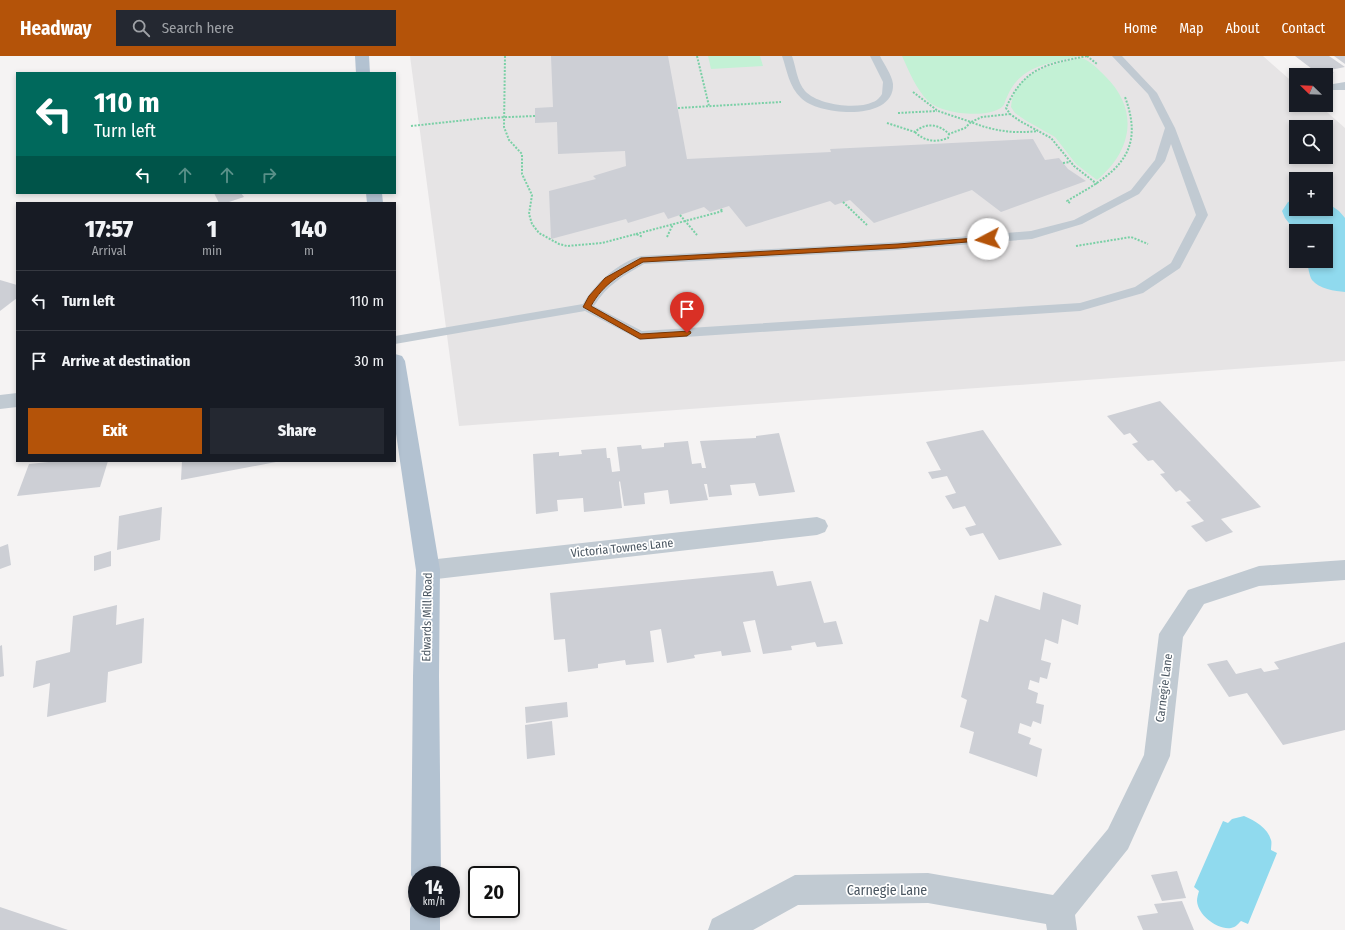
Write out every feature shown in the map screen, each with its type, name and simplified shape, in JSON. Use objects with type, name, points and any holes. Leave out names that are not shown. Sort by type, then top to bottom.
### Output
[{"type":"main road","points":[[362,56],[364,72]]},
{"type":"main road","name":"Edwards Mill Road","points":[[396,367],[428,570],[426,676],[426,866]]},
{"type":"main road","points":[[425,918],[425,930]]},
{"type":"street","points":[[0,402],[16,400]]},
{"type":"street","name":"Victoria Townes Lane","points":[[428,570],[817,526]]},
{"type":"street","name":"Carnegie Lane","points":[[723,930],[795,890],[928,888],[1061,920],[1118,839],[1157,756],[1171,634],[1196,597],[1259,576],[1345,570]]},
{"type":"lane","points":[[787,56],[800,92],[816,103],[840,108],[863,109],[878,104],[888,94],[888,82],[875,56]]},
{"type":"lane","points":[[396,340],[587,307],[640,336],[1080,307],[1139,290],[1176,265],[1202,216],[1170,128],[1152,93],[1116,56]]},
{"type":"lane","points":[[587,307],[592,297],[608,279],[641,260],[898,246],[1032,235],[1078,222],[1135,192],[1160,161],[1170,128]]},
{"type":"path","points":[[505,56],[503,117],[506,136],[511,145],[522,154],[522,174],[532,195],[529,214],[532,224],[539,233],[559,244],[567,246],[602,243],[723,211],[720,209]]},
{"type":"path","points":[[697,56],[710,106]]},
{"type":"path","points":[[1097,184],[1070,162],[1051,138],[1020,121],[1010,114],[1006,108],[1011,94],[1024,77],[1046,65],[1087,56],[1100,67]]},
{"type":"path","points":[[913,92],[938,111],[980,126],[1026,133],[1038,130]]},
{"type":"path","points":[[1070,203],[1067,201],[1097,184],[1117,167],[1129,147],[1132,134],[1131,119],[1129,106],[1124,95]]},
{"type":"path","points":[[678,108],[782,102]]},
{"type":"path","points":[[894,114],[938,111]]},
{"type":"path","points":[[881,121],[915,132],[918,137],[943,140],[948,138],[949,134],[965,128],[982,116],[1010,114]]},
{"type":"path","points":[[411,126],[503,117],[535,116]]},
{"type":"path","points":[[915,132],[925,125],[940,127],[949,134]]},
{"type":"path","points":[[1063,163],[1070,162]]},
{"type":"path","points":[[843,202],[869,228]]},
{"type":"path","points":[[680,215],[699,237]]},
{"type":"path","points":[[666,241],[673,224]]},
{"type":"path","points":[[636,234],[648,240]]},
{"type":"path","points":[[1072,246],[1131,236],[1148,244]]},
{"type":"shaded area","points":[[410,56],[1263,56],[1289,79],[1289,112],[1327,112],[1345,128],[1345,361],[459,426]]},
{"type":"green space","points":[[708,56],[760,56],[763,66],[711,69]]},
{"type":"green space","points":[[902,56],[1078,56],[1045,65],[1023,75],[1010,90],[1002,107],[995,111],[975,114],[953,112],[943,109],[928,101],[916,85]]},
{"type":"green space","points":[[1081,58],[1094,66],[1116,89],[1123,103],[1127,116],[1127,130],[1124,143],[1118,156],[1109,169],[1097,180],[1076,164],[1055,137],[1025,120],[1015,113],[1011,107],[1013,95],[1019,85],[1027,78],[1048,67]]},
{"type":"water","points":[[1288,202],[1289,216],[1333,216],[1333,207],[1345,218],[1345,292],[1319,286],[1312,280],[1309,273],[1308,268],[1333,268],[1333,224],[1290,224],[1282,211]]},
{"type":"water","points":[[1244,816],[1264,828],[1271,840],[1271,850],[1277,853],[1248,924],[1241,921],[1231,928],[1220,927],[1209,920],[1201,911],[1197,901],[1199,891],[1194,887],[1223,821],[1228,823],[1232,819]]},
{"type":"building","points":[[551,56],[668,56],[687,159],[831,152],[830,149],[1033,139],[1045,160],[1059,158],[1068,169],[1086,181],[1001,212],[972,190],[874,223],[850,200],[835,205],[830,201],[746,227],[729,206],[710,212],[704,207],[668,219],[664,212],[628,223],[626,219],[551,239],[549,191],[596,179],[593,176],[626,166],[625,151],[558,154],[557,122],[535,123],[535,108],[553,107]]},
{"type":"building","points":[[1295,56],[1329,56],[1345,67],[1333,69],[1333,68],[1311,68]]},
{"type":"building","points":[[1334,56],[1345,56],[1345,64]]},
{"type":"building","points":[[214,194],[242,194],[244,197],[229,202],[218,202]]},
{"type":"building","points":[[0,280],[16,285],[16,299],[0,311]]},
{"type":"building","points":[[1160,401],[1261,507],[1221,519],[1233,532],[1206,542],[1191,526],[1204,521],[1186,502],[1191,501],[1180,490],[1176,492],[1160,474],[1165,473],[1153,460],[1148,461],[1132,444],[1138,442],[1130,433],[1124,435],[1107,416]]},
{"type":"building","points":[[983,430],[1062,545],[999,560],[983,533],[970,536],[965,528],[976,525],[965,506],[953,509],[945,496],[956,493],[947,476],[932,479],[928,472],[941,470],[926,442]]},
{"type":"building","points":[[779,433],[795,492],[759,496],[755,483],[730,485],[732,495],[709,497],[707,484],[704,484],[708,500],[670,504],[668,490],[644,493],[645,504],[624,506],[620,481],[622,508],[584,512],[583,498],[557,500],[558,511],[536,514],[533,454],[559,452],[559,456],[582,454],[581,450],[606,448],[607,458],[610,458],[612,472],[620,471],[617,447],[641,445],[642,449],[664,447],[664,443],[688,441],[692,464],[701,463],[702,468],[706,468],[700,441],[756,438],[756,436]]},
{"type":"building","points":[[48,462],[108,462],[100,487],[17,496],[29,464]]},
{"type":"building","points":[[182,462],[276,462],[181,480]]},
{"type":"building","points":[[162,507],[160,540],[117,550],[119,516]]},
{"type":"building","points":[[8,544],[11,565],[0,569],[0,547]]},
{"type":"building","points":[[111,551],[111,566],[94,571],[94,556]]},
{"type":"building","points":[[773,571],[777,586],[811,581],[824,623],[836,621],[843,644],[817,647],[815,642],[791,646],[792,650],[763,654],[755,620],[743,622],[751,652],[722,656],[721,651],[694,655],[695,658],[667,663],[661,629],[650,631],[654,662],[626,665],[625,660],[598,664],[598,668],[568,672],[565,639],[554,640],[550,593]]},
{"type":"building","points":[[1043,592],[1081,605],[1078,625],[1062,619],[1058,644],[1045,639],[1041,660],[1051,663],[1047,679],[1040,677],[1039,683],[1030,680],[1028,689],[1038,693],[1036,703],[1044,705],[1041,724],[1033,721],[1031,727],[1020,723],[1018,733],[1031,738],[1029,744],[1042,749],[1037,777],[969,753],[974,732],[960,727],[967,700],[961,697],[980,619],[988,622],[995,595],[1040,610]]},
{"type":"building","points":[[117,605],[116,625],[144,618],[142,663],[108,672],[106,702],[47,717],[50,683],[33,688],[36,661],[70,652],[73,616]]},
{"type":"building","points":[[1345,642],[1345,730],[1283,745],[1247,693],[1229,697],[1207,664],[1227,660],[1236,674],[1261,668],[1264,672],[1279,669],[1274,662]]},
{"type":"building","points":[[2,645],[4,676],[0,677],[0,646]]},
{"type":"building","points":[[567,702],[568,717],[526,723],[525,707]]},
{"type":"building","points":[[552,721],[555,755],[527,759],[525,725]]},
{"type":"building","points":[[1177,871],[1186,898],[1162,901],[1151,875]]},
{"type":"building","points":[[1182,901],[1194,930],[1143,930],[1137,916],[1158,913],[1154,904]]},
{"type":"building","points":[[0,907],[68,930],[0,930]]},
{"type":"route","points":[[687,333],[640,336],[587,307],[592,297],[608,279],[641,260],[898,246],[988,239]]}]
